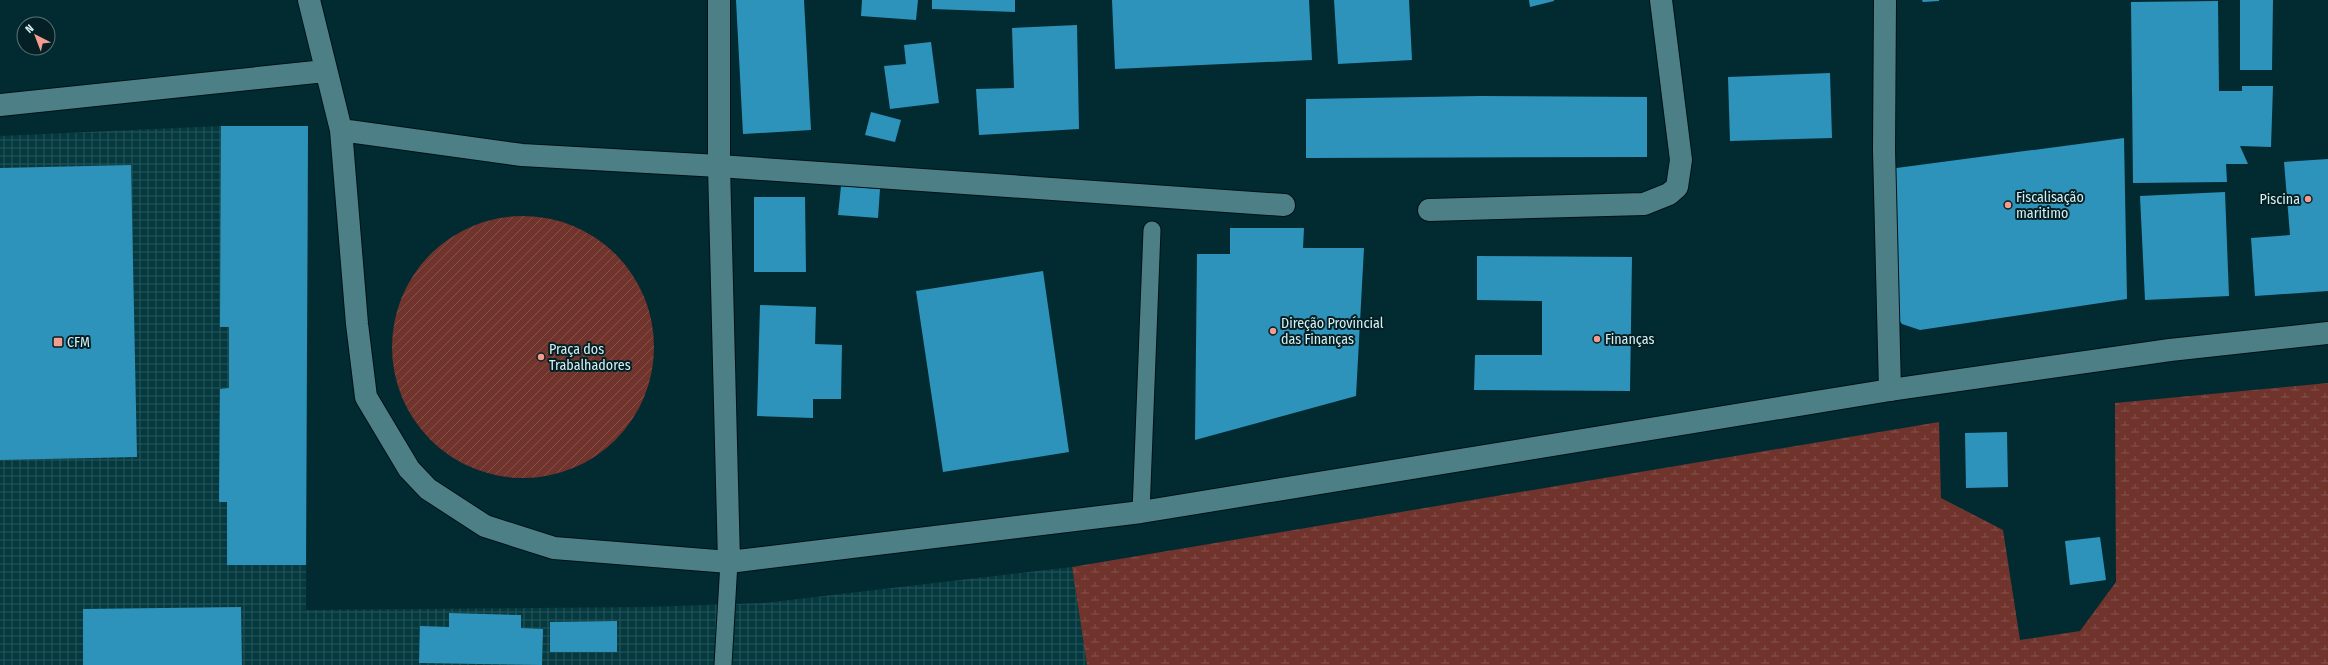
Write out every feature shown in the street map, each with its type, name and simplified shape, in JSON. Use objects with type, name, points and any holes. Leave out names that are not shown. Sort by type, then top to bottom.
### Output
[{"type":"street","points":[[309,0],[325,71],[341,130],[357,324],[366,397],[408,469],[428,489],[485,526],[554,548],[729,562],[1141,512],[1890,390],[2170,350],[2328,333]]},
{"type":"street","points":[[719,0],[719,166],[729,562]]},
{"type":"street","points":[[1429,210],[1644,204],[1669,194],[1677,187],[1681,160],[1660,0]]},
{"type":"street","points":[[1885,0],[1884,150],[1890,390]]},
{"type":"street","points":[[0,105],[325,71]]},
{"type":"street","points":[[341,130],[522,155],[719,166],[1284,205]]},
{"type":"lane","points":[[1141,512],[1152,230]]},
{"type":"lane","points":[[723,665],[729,562]]},
{"type":"shaded area","points":[[221,126],[308,126],[306,610],[646,607],[764,603],[1072,567],[1087,665],[0,665],[0,136]]},
{"type":"green space","points":[[523,216],[548,219],[573,226],[596,238],[624,264],[632,274],[644,297],[651,322],[654,347],[651,372],[644,397],[632,420],[606,448],[596,456],[573,468],[548,475],[523,478],[498,475],[473,468],[450,456],[422,430],[414,420],[402,397],[395,372],[392,347],[395,322],[402,297],[414,274],[440,246],[450,238],[473,226],[498,219]]},
{"type":"green space","points":[[2328,383],[2328,665],[1087,665],[1072,567],[1939,422],[1941,498],[2003,530],[2020,640],[2080,631],[2116,582],[2115,403]]},
{"type":"building","points":[[736,0],[804,0],[811,130],[743,134]]},
{"type":"building","points":[[862,0],[918,0],[916,20],[861,16]]},
{"type":"building","points":[[932,0],[1015,0],[1015,12],[932,9]]},
{"type":"building","points":[[1112,0],[1309,0],[1312,60],[1115,69]]},
{"type":"building","points":[[1334,0],[1409,0],[1412,60],[1338,64]]},
{"type":"building","points":[[1529,0],[1554,0],[1554,1],[1530,7]]},
{"type":"building","points":[[1922,0],[1939,0],[1939,1],[1923,2]]},
{"type":"building","points":[[2240,0],[2273,0],[2272,70],[2240,70]]},
{"type":"building","points":[[2218,1],[2219,91],[2242,91],[2242,86],[2273,86],[2271,147],[2240,146],[2248,164],[2226,164],[2227,182],[2133,183],[2131,2]]},
{"type":"building","points":[[1077,25],[1079,129],[979,135],[976,89],[1014,88],[1012,28]]},
{"type":"building","points":[[931,42],[939,103],[890,109],[884,66],[906,64],[904,45]]},
{"type":"building","points":[[1830,73],[1832,138],[1730,141],[1728,77]]},
{"type":"building","points":[[1480,96],[1647,97],[1647,157],[1306,158],[1306,99]]},
{"type":"building","points":[[871,112],[901,120],[895,142],[865,135]]},
{"type":"building","points":[[221,126],[308,126],[306,565],[227,565],[227,502],[219,502],[220,389],[229,388],[229,327],[220,327]]},
{"type":"building","name":"Fiscalisação maritimo","points":[[2124,138],[2127,299],[1920,330],[1902,324],[1892,310],[1889,169]]},
{"type":"building","name":"Piscina","points":[[2328,159],[2328,291],[2255,296],[2251,238],[2290,235],[2284,162]]},
{"type":"building","points":[[131,165],[137,457],[0,460],[0,168]]},
{"type":"building","points":[[841,186],[880,189],[878,218],[838,215]]},
{"type":"building","points":[[2225,192],[2229,296],[2145,300],[2140,196]]},
{"type":"building","points":[[754,197],[805,197],[806,272],[754,272]]},
{"type":"building","points":[[1230,228],[1304,228],[1303,248],[1364,248],[1356,396],[1195,440],[1197,254],[1230,254]]},
{"type":"building","points":[[1477,256],[1632,257],[1630,391],[1474,390],[1475,355],[1542,355],[1542,301],[1477,300]]},
{"type":"building","points":[[1043,271],[1069,452],[943,472],[916,291]]},
{"type":"building","points":[[760,305],[816,307],[815,344],[842,345],[841,399],[813,399],[813,418],[757,416]]},
{"type":"building","points":[[2007,432],[2008,487],[1966,488],[1965,433]]},
{"type":"building","points":[[2100,537],[2106,580],[2070,585],[2065,541]]},
{"type":"building","points":[[241,607],[242,665],[83,665],[83,609]]},
{"type":"building","points":[[449,613],[521,615],[521,628],[543,629],[542,665],[419,663],[420,626],[449,627]]},
{"type":"building","points":[[617,621],[617,652],[550,652],[550,622]]},
{"type":"place","name":"Piscina","points":[[2308,199]]},
{"type":"place","name":"Fiscalisação maritimo","points":[[2008,205]]},
{"type":"place","name":"Direção Províncial das Finanças","points":[[1273,331]]},
{"type":"place","name":"Finanças","points":[[1597,339]]},
{"type":"place","name":"CFM","points":[[58,342]]},
{"type":"place","name":"Praça dos Trabalhadores","points":[[541,357]]}]
